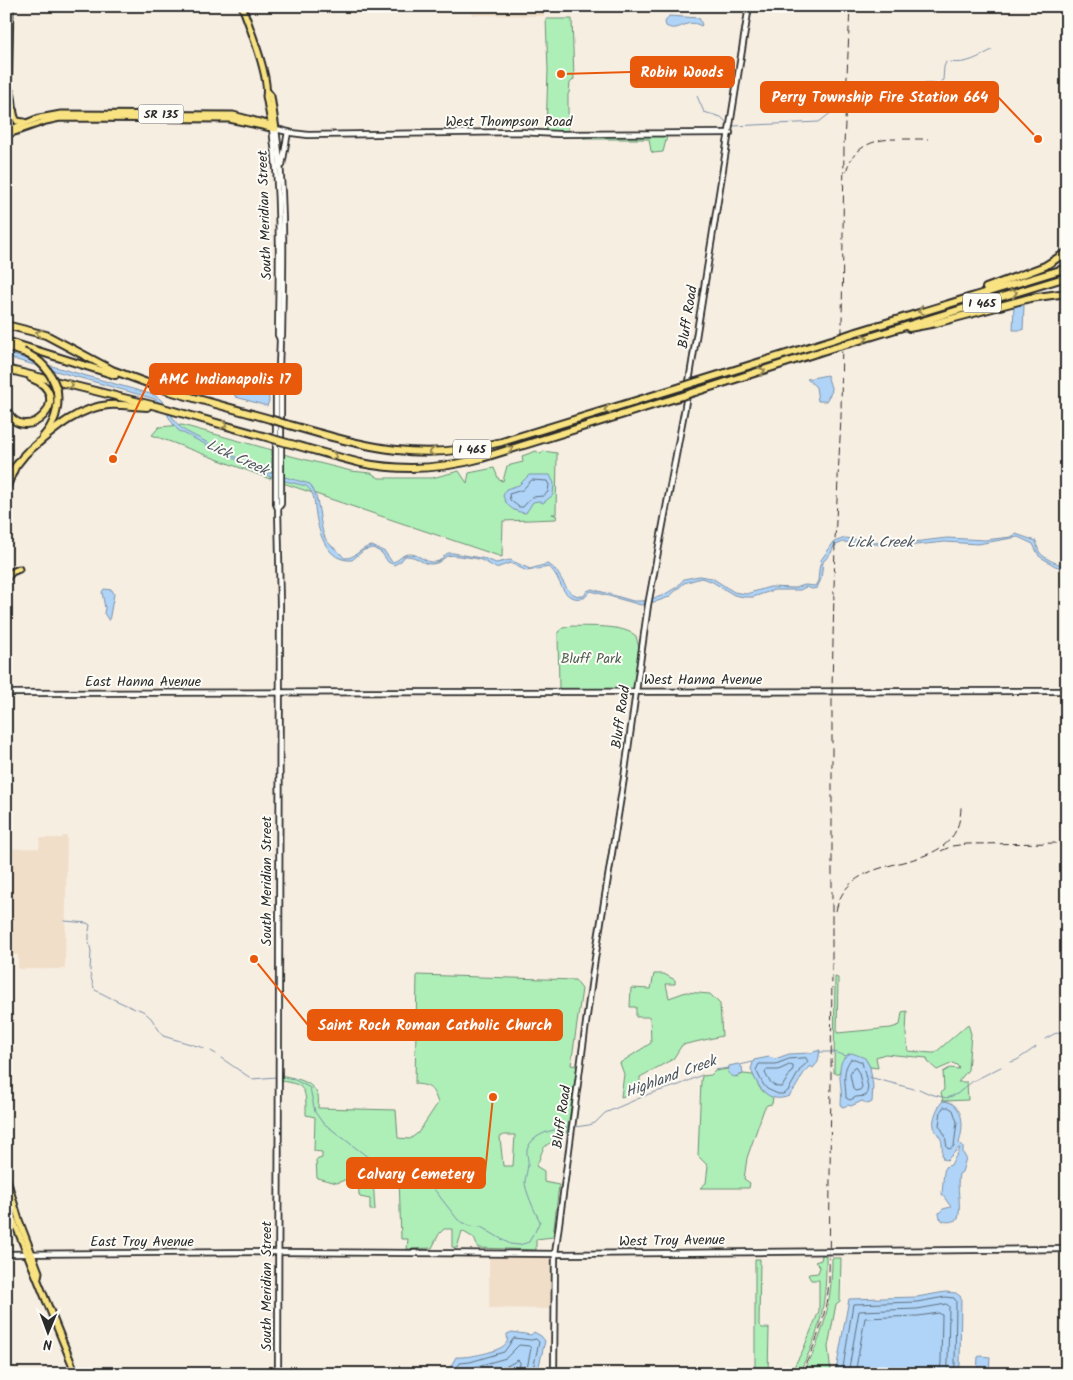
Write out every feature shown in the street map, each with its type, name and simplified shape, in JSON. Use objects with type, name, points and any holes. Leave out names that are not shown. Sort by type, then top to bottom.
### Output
[{"type":"highway","points":[[962,299],[997,283],[1045,266],[1067,252]]},
{"type":"highway","name":"I 465","points":[[6,340],[87,366],[373,448],[411,452],[445,452],[502,442],[1067,268]]},
{"type":"highway","name":"I 465","points":[[6,368],[156,406],[360,462],[383,466],[432,467],[458,464],[490,455],[1067,276]]},
{"type":"highway","points":[[900,328],[913,329],[1030,298],[1067,293]]},
{"type":"highway","points":[[6,326],[46,335],[112,370],[159,387]]},
{"type":"highway","points":[[6,347],[23,352],[44,366],[52,378],[57,391],[57,410],[51,425],[45,435],[24,455],[15,467],[6,488]]},
{"type":"highway","points":[[6,368],[40,382],[48,391],[50,399],[47,412],[40,420],[32,423],[16,421],[6,409]]},
{"type":"highway","points":[[24,455],[72,418],[86,410],[108,405],[156,406]]},
{"type":"main road","points":[[6,194],[9,132],[7,100],[9,89],[10,6]]},
{"type":"main road","name":"South Meridian Street","points":[[242,6],[258,52],[267,91],[266,96],[281,168],[283,211],[282,336],[280,339],[279,368],[277,371],[278,484],[276,504],[278,508],[279,693],[278,1374]]},
{"type":"main road","name":"Bluff Road","points":[[554,1374],[555,1254],[593,971],[624,778],[648,605],[686,399],[749,6]]},
{"type":"main road","points":[[9,89],[13,98],[15,118],[19,121],[27,122]]},
{"type":"main road","name":"SR 135","points":[[9,132],[27,122],[57,114],[224,115],[244,118],[267,124],[274,128]]},
{"type":"main road","name":"SR 135","points":[[9,132],[46,121],[65,118],[229,119],[274,128]]},
{"type":"main road","name":"South Meridian Street","points":[[274,128],[279,203],[278,335],[280,339]]},
{"type":"main road","name":"West Thompson Road","points":[[274,128],[308,135],[513,132],[558,134],[730,133]]},
{"type":"main road","name":"South Meridian Street","points":[[281,168],[288,132]]},
{"type":"main road","points":[[6,579],[12,572],[19,569]]},
{"type":"main road","name":"West Hanna Avenue","points":[[279,693],[1067,691]]},
{"type":"main road","name":"East Hanna Avenue","points":[[6,694],[279,693]]},
{"type":"main road","points":[[6,1176],[29,1254]]},
{"type":"main road","points":[[6,1192],[16,1210]]},
{"type":"main road","points":[[6,1202],[39,1272],[38,1277],[76,1374]]},
{"type":"main road","name":"West Troy Avenue","points":[[278,1252],[555,1254],[1067,1249]]},
{"type":"main road","name":"East Troy Avenue","points":[[6,1254],[278,1252]]},
{"type":"shaded area","points":[[472,6],[544,6],[544,16],[472,15]]},
{"type":"shaded area","points":[[67,836],[65,969],[18,969],[18,955],[6,953],[6,849],[39,848],[40,838],[62,838]]},
{"type":"shaded area","points":[[489,1254],[553,1255],[552,1309],[489,1308]]},
{"type":"green space","points":[[546,19],[572,19],[574,79],[570,83],[568,94],[568,132],[546,132],[548,70]]},
{"type":"green space","points":[[584,136],[667,136],[663,152],[653,153],[649,139],[584,139]]},
{"type":"green space","points":[[182,425],[272,450],[272,473],[270,479],[152,435],[159,427]]},
{"type":"green space","points":[[536,451],[541,454],[543,451],[557,453],[556,514],[552,514],[557,516],[556,519],[503,521],[502,557],[283,483],[283,454],[351,471],[371,473],[379,478],[432,478],[459,471],[467,483],[469,473],[494,468],[499,480],[503,481],[507,466],[523,462],[522,456]]},
{"type":"green space","name":"Bluff Park","points":[[572,626],[614,628],[630,632],[636,636],[640,652],[633,689],[559,690],[558,632],[563,628]]},
{"type":"green space","points":[[654,974],[664,974],[675,980],[675,984],[666,984],[669,998],[686,992],[710,994],[720,1004],[722,1036],[682,1045],[673,1059],[640,1077],[640,1091],[621,1097],[624,1074],[620,1063],[651,1043],[650,1017],[636,1017],[636,1007],[630,1007],[631,988],[651,989]]},
{"type":"green space","points":[[417,975],[575,980],[582,989],[571,1065],[577,1066],[567,1133],[560,1131],[558,1141],[552,1142],[545,1147],[536,1166],[544,1171],[544,1182],[559,1185],[553,1237],[536,1239],[536,1250],[478,1248],[474,1238],[462,1231],[457,1248],[452,1247],[452,1229],[444,1229],[439,1234],[432,1248],[407,1249],[408,1239],[401,1239],[399,1177],[373,1178],[375,1210],[370,1210],[370,1199],[360,1197],[358,1167],[348,1167],[347,1179],[337,1183],[317,1178],[316,1160],[322,1158],[322,1152],[314,1151],[315,1117],[306,1115],[306,1100],[303,1090],[296,1084],[281,1081],[280,1075],[312,1086],[318,1096],[318,1108],[396,1110],[398,1138],[410,1139],[418,1133],[438,1103],[428,1086],[415,1084]],"holes":[[[515,1135],[513,1166],[503,1166],[500,1137]]]},
{"type":"green space","points":[[835,977],[838,978],[837,1033],[891,1028],[900,1025],[902,1012],[907,1011],[906,1034],[908,1051],[935,1053],[968,1024],[971,1034],[968,1070],[958,1082],[967,1082],[968,1100],[943,1101],[941,1092],[944,1090],[943,1072],[950,1068],[959,1069],[953,1063],[937,1070],[928,1062],[927,1058],[885,1054],[876,1057],[878,1068],[870,1067],[866,1060],[848,1054],[843,1061],[839,1073],[834,1073]]},
{"type":"green space","points":[[728,1069],[737,1077],[743,1074],[753,1075],[760,1088],[773,1096],[772,1104],[767,1105],[764,1109],[747,1158],[744,1179],[750,1183],[749,1188],[700,1188],[706,1183],[708,1166],[698,1156],[702,1076]]},
{"type":"green space","points":[[826,1254],[824,1302],[817,1331],[798,1374],[790,1374],[803,1350],[819,1311],[819,1280],[811,1280],[808,1275],[818,1273],[820,1267],[815,1262],[821,1260],[822,1255]]},
{"type":"green space","points":[[832,1258],[841,1258],[840,1301],[836,1304],[828,1347],[831,1374],[802,1374],[816,1346],[825,1318],[832,1273]]},
{"type":"green space","points":[[760,1259],[759,1325],[762,1328],[769,1328],[768,1374],[755,1374],[755,1260]]},
{"type":"water","points":[[669,16],[699,18],[702,25],[691,23],[671,28],[666,26],[665,22]]},
{"type":"water","points":[[1014,305],[1024,305],[1023,330],[1013,330]]},
{"type":"water","name":"Lick Creek","points":[[6,353],[154,395],[163,402],[176,423],[185,431],[263,471],[310,484],[318,503],[325,538],[344,558],[352,557],[364,548],[372,546],[385,552],[392,562],[404,555],[413,554],[427,561],[435,562],[448,553],[453,553],[486,559],[496,563],[510,560],[530,569],[547,564],[553,567],[571,593],[584,596],[587,591],[592,589],[633,601],[642,601],[662,596],[677,587],[684,579],[699,576],[712,578],[734,592],[746,594],[770,587],[794,588],[805,585],[815,586],[818,581],[821,560],[834,542],[845,538],[873,542],[905,543],[947,538],[985,540],[1011,537],[1016,534],[1036,541],[1040,553],[1053,562],[1067,565],[1067,569],[1055,566],[1039,556],[1033,544],[1018,537],[978,544],[945,542],[906,546],[843,542],[834,546],[823,562],[821,579],[817,588],[806,587],[800,590],[774,590],[753,597],[744,597],[734,595],[711,581],[701,578],[684,583],[669,597],[641,605],[591,591],[584,598],[570,596],[562,588],[557,577],[549,567],[527,571],[510,563],[496,568],[478,559],[453,555],[447,556],[438,563],[433,564],[405,556],[394,565],[388,562],[382,553],[373,548],[364,550],[352,560],[344,559],[337,557],[331,552],[322,539],[317,523],[312,492],[306,486],[273,478],[179,431],[155,399],[6,357]]},
{"type":"water","points":[[827,375],[832,391],[826,401],[818,401],[816,387],[807,379]]},
{"type":"water","points":[[264,379],[268,383],[269,401],[267,406],[234,395],[254,388]]},
{"type":"water","points":[[529,475],[550,475],[554,483],[553,495],[543,503],[533,502],[526,513],[509,506],[503,496],[506,489],[519,485]]},
{"type":"water","points":[[104,589],[112,590],[114,594],[109,621],[104,613],[102,592]]},
{"type":"water","points":[[820,1050],[818,1062],[813,1068],[810,1066],[807,1069],[789,1096],[782,1098],[769,1096],[764,1092],[751,1069],[754,1060],[769,1057],[775,1059],[789,1054],[810,1053]]},
{"type":"water","points":[[852,1053],[865,1058],[870,1067],[873,1086],[872,1102],[868,1104],[862,1101],[843,1107],[841,1106],[840,1068],[843,1059]]},
{"type":"water","points":[[738,1064],[742,1067],[743,1074],[734,1077],[728,1073],[729,1066]]},
{"type":"water","points":[[943,1101],[955,1106],[959,1111],[962,1130],[959,1143],[963,1147],[963,1153],[966,1158],[958,1180],[958,1219],[948,1222],[943,1221],[939,1217],[939,1213],[943,1209],[951,1207],[942,1194],[944,1173],[945,1167],[951,1165],[960,1148],[947,1160],[943,1159],[942,1142],[935,1128],[934,1120]]},
{"type":"water","points":[[945,1292],[956,1293],[961,1297],[960,1365],[957,1374],[837,1374],[836,1370],[849,1299],[917,1297]]},
{"type":"water","points":[[512,1332],[531,1335],[534,1332],[545,1341],[537,1374],[441,1374],[447,1373],[456,1357],[484,1354],[499,1349],[507,1342],[507,1334]]},
{"type":"water","points":[[978,1357],[990,1357],[989,1374],[977,1374]]},
{"type":"waterway","points":[[950,62],[967,61],[992,50]]},
{"type":"waterway","points":[[941,81],[943,80],[946,62]]},
{"type":"waterway","points":[[848,100],[864,92],[883,91],[898,85],[935,83]]},
{"type":"waterway","points":[[697,96],[704,112],[721,117],[728,124]]},
{"type":"waterway","points":[[733,126],[819,122],[842,104]]},
{"type":"waterway","name":"Highland Creek","points":[[65,921],[87,923],[90,925],[89,931]]},
{"type":"waterway","name":"Highland Creek","points":[[89,934],[89,940]]},
{"type":"waterway","name":"Highland Creek","points":[[89,943],[91,951],[90,971]]},
{"type":"waterway","name":"Highland Creek","points":[[90,974],[94,988]]},
{"type":"waterway","name":"Highland Creek","points":[[95,990],[111,998]]},
{"type":"waterway","name":"Highland Creek","points":[[113,999],[135,1009]]},
{"type":"waterway","name":"Highland Creek","points":[[138,1009],[151,1018],[163,1036],[204,1048]]},
{"type":"waterway","name":"Highland Creek","points":[[1045,1039],[1067,1029]]},
{"type":"waterway","name":"Highland Creek","points":[[1011,1062],[1036,1047]]},
{"type":"waterway","name":"Highland Creek","points":[[211,1051],[216,1054]]},
{"type":"waterway","name":"Highland Creek","points":[[819,1052],[834,1052],[846,1056]]},
{"type":"waterway","name":"Highland Creek","points":[[221,1058],[252,1079],[276,1077]]},
{"type":"waterway","name":"Highland Creek","points":[[740,1065],[753,1062]]},
{"type":"waterway","name":"Highland Creek","points":[[919,1089],[947,1098],[957,1094],[973,1081],[1001,1067]]},
{"type":"waterway","name":"Highland Creek","points":[[715,1070],[729,1068]]},
{"type":"waterway","name":"Highland Creek","points":[[575,1127],[595,1123],[605,1113],[649,1094],[679,1085],[702,1075]]},
{"type":"waterway","name":"Highland Creek","points":[[869,1077],[914,1089]]},
{"type":"waterway","name":"Highland Creek","points":[[282,1078],[295,1080],[310,1088],[315,1112],[322,1122],[373,1161],[384,1163],[400,1161],[410,1164],[419,1170],[458,1220],[470,1226],[481,1227],[510,1244],[519,1245],[529,1242],[533,1234]]},
{"type":"waterway","name":"Highland Creek","points":[[535,1232],[540,1221],[525,1184],[528,1163],[527,1150],[536,1138],[559,1129]]},
{"type":"railway","points":[[800,1374],[820,1330],[829,1282],[832,691],[835,541],[841,417],[844,146],[850,6]]},
{"type":"railway","points":[[846,172],[853,157],[864,147],[871,143],[896,139]]},
{"type":"railway","points":[[903,139],[928,139]]},
{"type":"railway","points":[[836,911],[845,890],[861,876],[881,868],[924,856],[943,846],[956,831],[961,807]]},
{"type":"railway","points":[[941,851],[952,846],[967,844],[1067,843]]},
{"type":"place","name":"Robin Woods","points":[[561,74]]},
{"type":"place","name":"Perry Township Fire Station 664","points":[[1038,139]]},
{"type":"place","name":"AMC Indianapolis 17","points":[[113,459]]},
{"type":"place","name":"Saint Roch Roman Catholic Church","points":[[254,959]]},
{"type":"place","name":"Calvary Cemetery","points":[[493,1097]]}]
